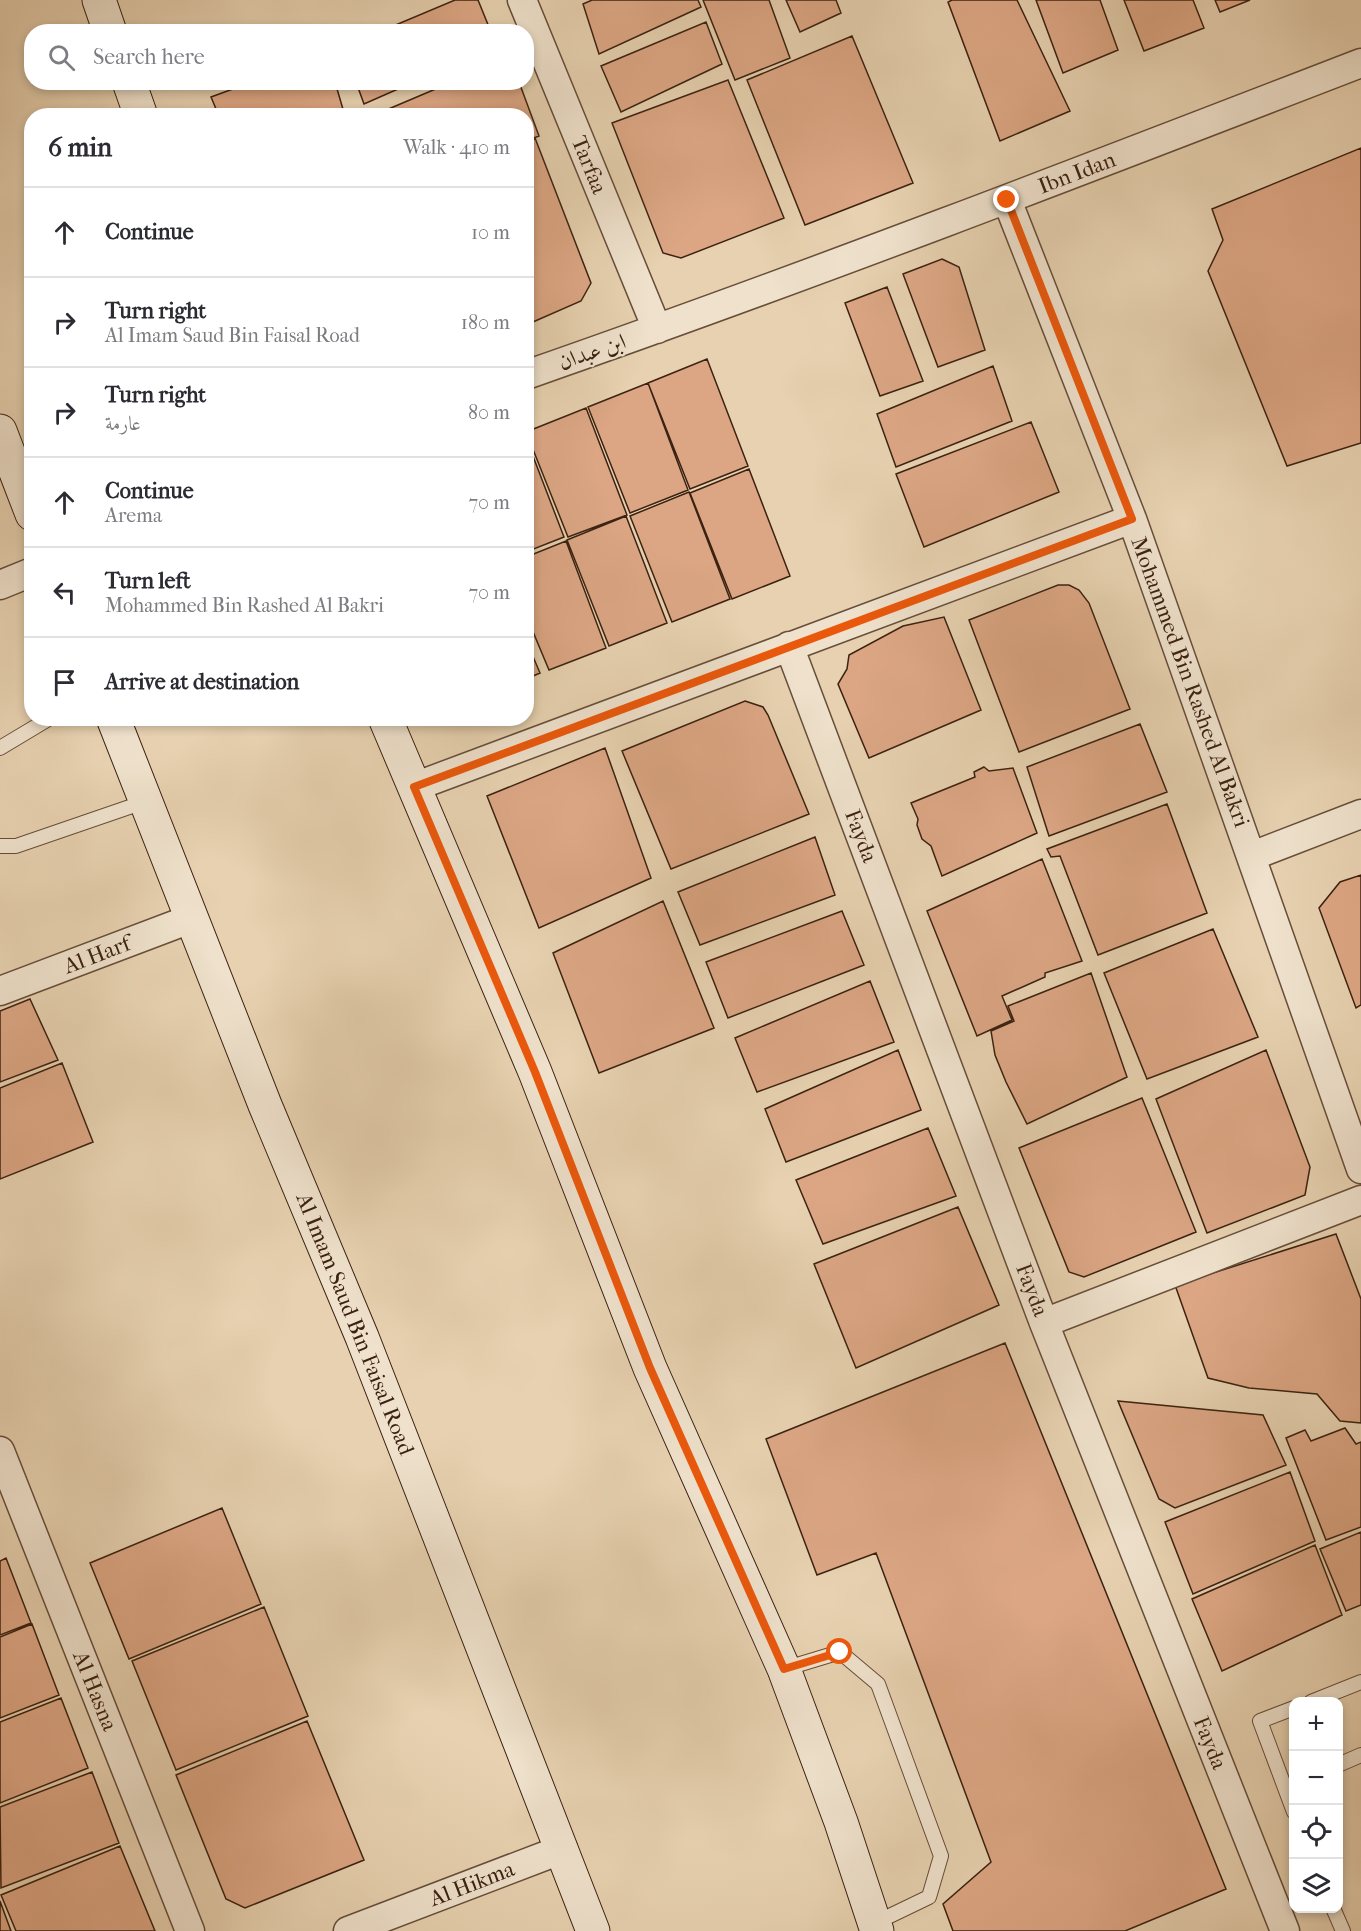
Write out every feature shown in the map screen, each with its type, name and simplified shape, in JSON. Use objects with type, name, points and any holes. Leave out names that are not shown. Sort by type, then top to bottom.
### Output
[{"type":"main road","points":[[99,0],[107,24]]},
{"type":"main road","points":[[132,90],[138,108]]},
{"type":"main road","points":[[0,431],[24,493]]},
{"type":"main road","name":"Al Imam Saud Bin Faisal Road","points":[[116,726],[266,1105],[362,1337],[593,1931]]},
{"type":"main road","points":[[388,726],[535,1072],[650,1368],[784,1669],[841,1822],[876,1927]]},
{"type":"street","name":"Tarfaa","points":[[525,1],[657,329]]},
{"type":"street","name":"Ibn Idan","points":[[657,329],[1007,200],[1361,63]]},
{"type":"street","name":"Mohammed Bin Rashed Al Bakri","points":[[1007,200],[1132,519],[1361,1169]]},
{"type":"street","name":"ابن عبدان","points":[[534,372],[657,329]]},
{"type":"street","points":[[414,787],[1132,519]]},
{"type":"street","points":[[0,585],[24,575]]},
{"type":"street","name":"Fayda","points":[[789,646],[1044,1323],[1285,1931]]},
{"type":"street","points":[[1252,856],[1361,814]]},
{"type":"street","name":"Al Harf","points":[[0,991],[193,918]]},
{"type":"street","points":[[1044,1323],[1361,1200]]},
{"type":"street","name":"Al Hasna","points":[[0,1450],[190,1931]]},
{"type":"street","name":"Al Hikma","points":[[348,1931],[563,1849]]},
{"type":"lane","points":[[0,748],[37,726]]},
{"type":"lane","points":[[0,846],[16,846],[147,801]]},
{"type":"lane","points":[[784,1669],[840,1652],[878,1684],[941,1856],[929,1896],[876,1927]]},
{"type":"lane","points":[[1322,1697],[1361,1682]]},
{"type":"lane","points":[[1289,1710],[1260,1721],[1289,1786]]},
{"type":"lane","points":[[1343,1763],[1361,1755]]},
{"type":"lane","points":[[1335,1913],[1343,1931]]},
{"type":"building","points":[[455,0],[478,0],[488,24],[398,24]]},
{"type":"building","points":[[592,0],[698,0],[701,7],[599,54],[583,4]]},
{"type":"building","points":[[703,0],[769,0],[790,58],[735,80]]},
{"type":"building","points":[[786,0],[836,0],[841,13],[800,32]]},
{"type":"building","points":[[952,0],[1017,0],[1070,111],[1000,141],[948,2]]},
{"type":"building","points":[[1036,0],[1100,0],[1118,50],[1063,73]]},
{"type":"building","points":[[1124,0],[1193,0],[1204,28],[1144,51]]},
{"type":"building","points":[[1215,0],[1250,0],[1220,12]]},
{"type":"building","points":[[706,22],[722,64],[621,112],[601,66]]},
{"type":"building","points":[[852,36],[913,183],[805,225],[747,80]]},
{"type":"building","points":[[728,80],[784,218],[681,258],[663,253],[612,123]]},
{"type":"building","points":[[230,90],[337,90],[343,108],[216,108],[211,97]]},
{"type":"building","points":[[359,90],[396,90],[364,104]]},
{"type":"building","points":[[433,90],[522,90],[529,108],[391,108]]},
{"type":"building","points":[[534,122],[539,136],[534,138]]},
{"type":"building","points":[[534,138],[591,283],[581,301],[534,322]]},
{"type":"building","points":[[1361,148],[1361,443],[1287,466],[1208,271],[1223,240],[1212,209]]},
{"type":"building","points":[[942,259],[959,267],[985,350],[938,367],[903,274]]},
{"type":"building","points":[[887,287],[923,381],[880,396],[845,303]]},
{"type":"building","points":[[707,359],[748,466],[690,489],[648,383]]},
{"type":"building","points":[[993,366],[1012,421],[896,467],[877,414]]},
{"type":"building","points":[[648,383],[688,490],[630,513],[588,407]]},
{"type":"building","points":[[586,408],[627,515],[568,537],[534,452],[534,429]]},
{"type":"building","points":[[1031,422],[1059,492],[924,547],[896,474]]},
{"type":"building","points":[[534,459],[564,537],[534,549]]},
{"type":"building","points":[[749,469],[790,576],[732,599],[690,493]]},
{"type":"building","points":[[689,492],[730,599],[672,622],[630,516]]},
{"type":"building","points":[[626,516],[667,623],[609,646],[567,540]]},
{"type":"building","points":[[566,541],[606,648],[549,670],[534,634],[534,554]]},
{"type":"building","points":[[1058,585],[1069,585],[1079,590],[1089,603],[1130,709],[1019,752],[969,620]]},
{"type":"building","points":[[944,617],[981,710],[869,758],[838,684],[847,669],[849,655],[903,626]]},
{"type":"building","points":[[534,659],[540,673],[534,676]]},
{"type":"building","points":[[745,701],[763,707],[768,715],[809,814],[671,869],[622,751]]},
{"type":"building","points":[[1140,724],[1167,792],[1049,836],[1027,767]]},
{"type":"building","points":[[605,748],[651,878],[539,928],[487,796]]},
{"type":"building","points":[[984,767],[989,771],[1013,768],[1037,833],[942,876],[931,846],[922,839],[917,825],[918,819],[911,803],[975,777],[974,772]]},
{"type":"building","points":[[1167,804],[1207,913],[1098,955],[1060,856],[1051,857],[1047,849]]},
{"type":"building","points":[[815,837],[835,895],[700,945],[678,892]]},
{"type":"building","points":[[1042,859],[1082,961],[1045,973],[1045,977],[1002,996],[1012,1020],[977,1036],[927,911]]},
{"type":"building","points":[[1361,875],[1361,1005],[1356,1008],[1319,908],[1340,882]]},
{"type":"building","points":[[663,901],[714,1028],[599,1073],[553,953]]},
{"type":"building","points":[[842,911],[864,965],[728,1018],[706,962]]},
{"type":"building","points":[[1213,929],[1258,1037],[1147,1079],[1104,973]]},
{"type":"building","points":[[1091,973],[1127,1077],[1027,1124],[995,1055],[991,1031],[1014,1021],[1008,1006]]},
{"type":"building","points":[[870,981],[894,1042],[757,1092],[735,1038]]},
{"type":"building","points":[[30,999],[58,1060],[0,1082],[0,1011]]},
{"type":"building","points":[[898,1050],[921,1110],[786,1162],[765,1109]]},
{"type":"building","points":[[1266,1050],[1310,1167],[1305,1195],[1207,1233],[1156,1099]]},
{"type":"building","points":[[62,1063],[93,1142],[0,1179],[0,1088]]},
{"type":"building","points":[[1142,1098],[1196,1232],[1084,1277],[1069,1272],[1019,1148]]},
{"type":"building","points":[[928,1128],[956,1196],[823,1244],[796,1180]]},
{"type":"building","points":[[958,1207],[999,1305],[856,1368],[814,1264]]},
{"type":"building","points":[[1336,1234],[1361,1299],[1361,1423],[1340,1421],[1317,1394],[1249,1388],[1208,1378],[1175,1285]]},
{"type":"building","points":[[1005,1343],[1226,1889],[1125,1931],[953,1931],[943,1904],[991,1862],[876,1553],[817,1575],[766,1439]]},
{"type":"building","points":[[1118,1401],[1263,1415],[1286,1465],[1175,1508],[1159,1499]]},
{"type":"building","points":[[1345,1428],[1356,1444],[1361,1442],[1361,1527],[1326,1540],[1286,1438],[1305,1430],[1311,1441]]},
{"type":"building","points":[[1290,1472],[1315,1541],[1193,1594],[1165,1522]]},
{"type":"building","points":[[222,1508],[261,1604],[129,1659],[90,1563]]},
{"type":"building","points":[[1361,1532],[1361,1605],[1346,1611],[1320,1549]]},
{"type":"building","points":[[1315,1545],[1342,1615],[1222,1671],[1192,1599]]},
{"type":"building","points":[[6,1558],[31,1623],[0,1635],[0,1561]]},
{"type":"building","points":[[264,1607],[308,1716],[176,1770],[132,1661]]},
{"type":"building","points":[[32,1624],[59,1695],[0,1718],[0,1637]]},
{"type":"building","points":[[61,1698],[88,1768],[0,1803],[0,1722]]},
{"type":"building","points":[[307,1721],[364,1860],[245,1908],[226,1899],[176,1775]]},
{"type":"building","points":[[92,1772],[119,1843],[1,1888],[0,1807]]},
{"type":"building","points":[[120,1846],[155,1931],[16,1931],[1,1895]]},
{"type":"building","points":[[0,1901],[11,1931],[0,1931]]},
{"type":"route","points":[[840,1652],[784,1669],[650,1368],[535,1072],[414,787],[1132,519],[1007,200]]}]
